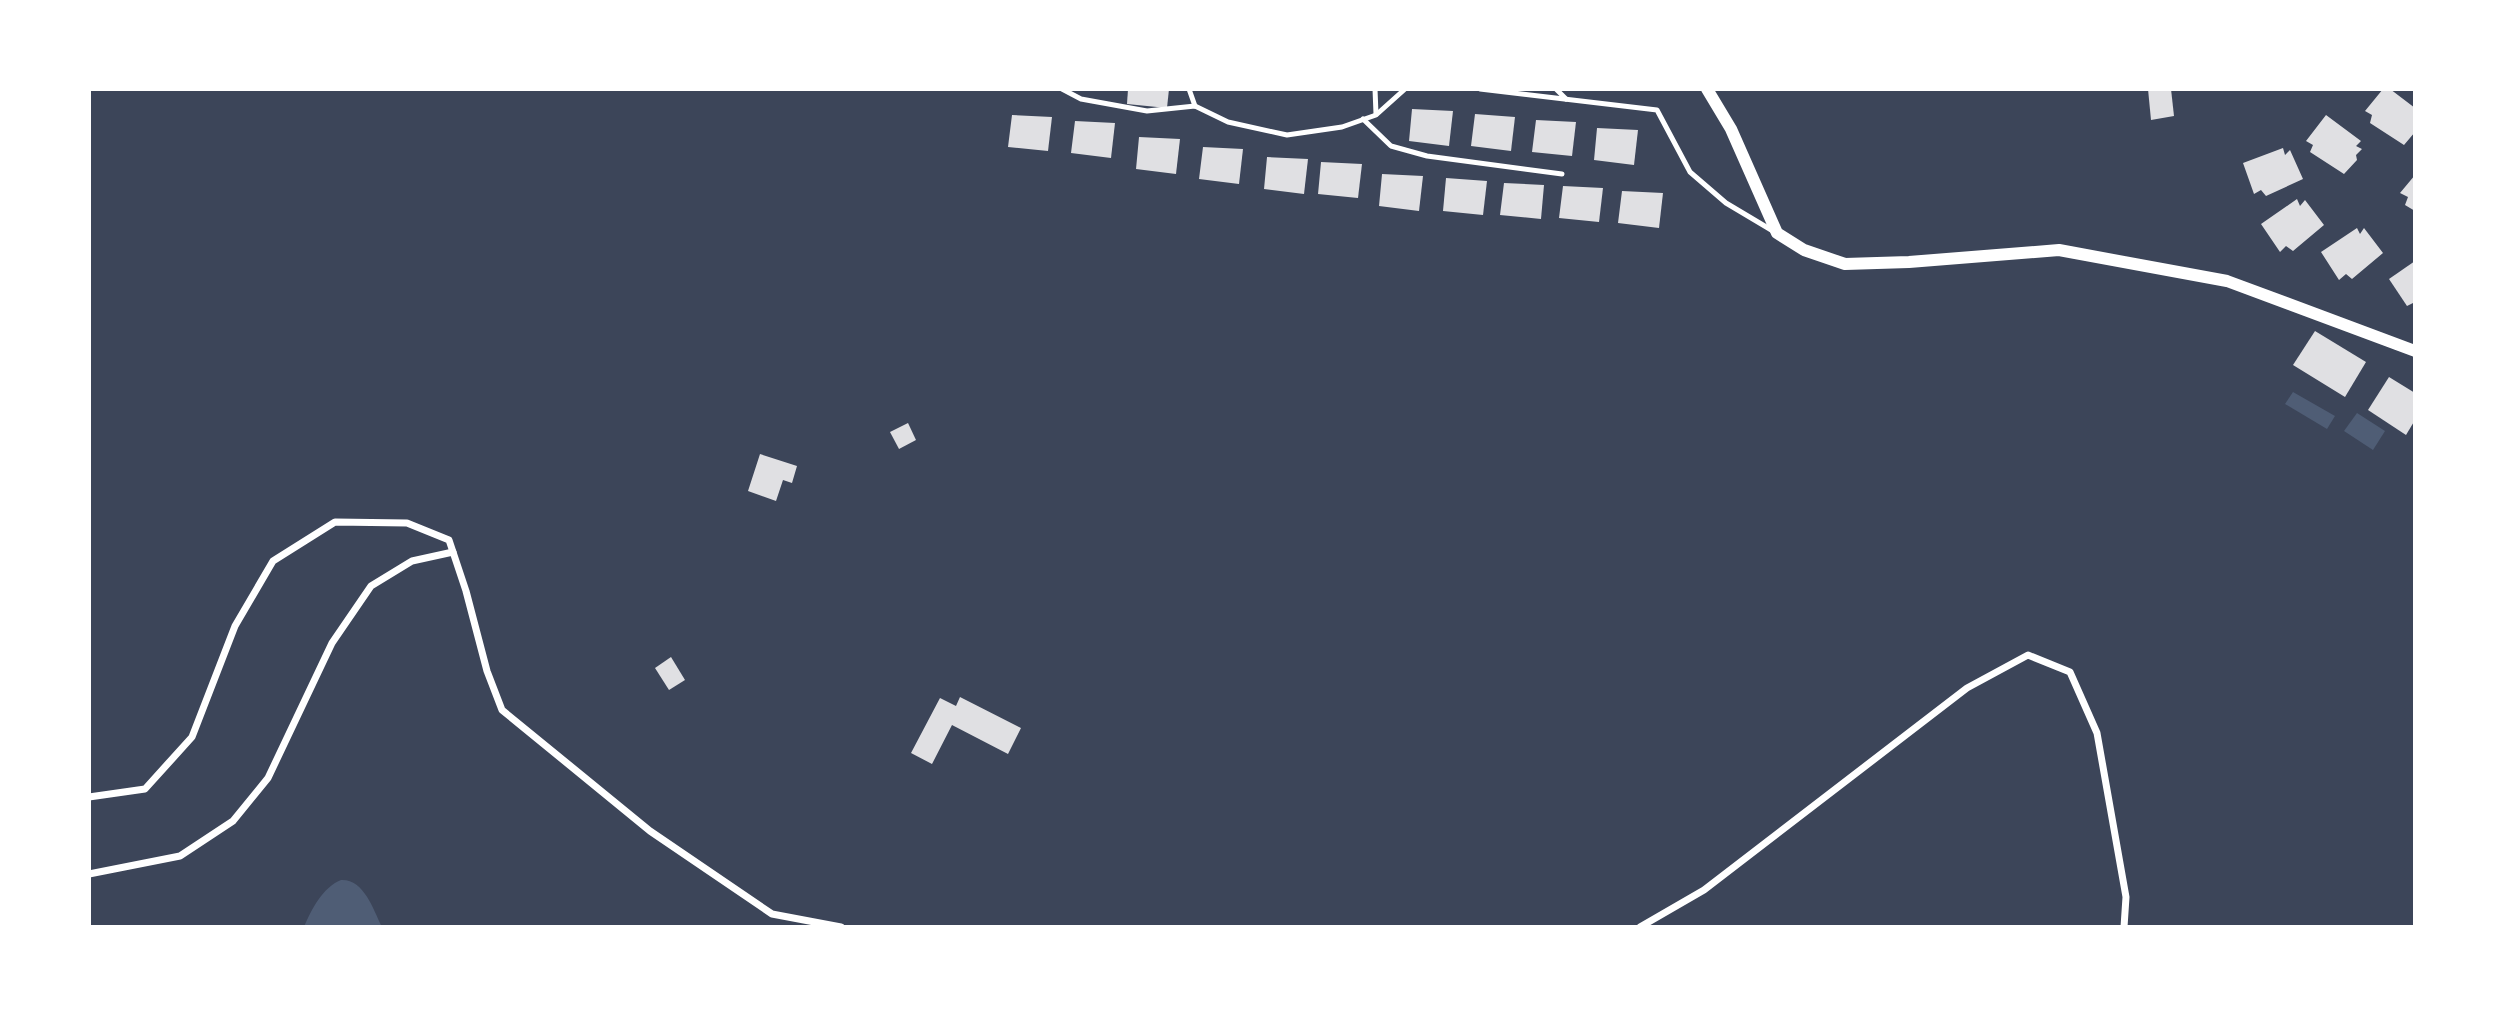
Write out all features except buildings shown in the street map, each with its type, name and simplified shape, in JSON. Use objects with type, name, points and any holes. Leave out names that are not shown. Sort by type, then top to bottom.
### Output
[{"type":"street","points":[[1707,89],[1731,129],[1777,233],[1804,250],[1845,264],[1909,262],[2059,250],[2227,281],[2415,351]]},
{"type":"street","points":[[89,797],[145,789],[192,737],[235,626],[273,561],[335,522],[407,523],[449,540],[487,671],[502,710],[650,831],[772,914],[841,927]]},
{"type":"street","points":[[89,874],[180,856],[233,821],[268,778],[332,643],[371,586],[412,561],[453,552]]},
{"type":"street","points":[[1640,927],[1704,890],[1967,688],[2028,655],[2070,672],[2097,733],[2126,897],[2124,927]]},
{"type":"lane","points":[[1062,89],[1081,99],[1147,111],[1195,106],[1228,122],[1287,135],[1342,127],[1376,115],[1405,89]]},
{"type":"lane","points":[[1189,89],[1195,106]]},
{"type":"lane","points":[[1375,89],[1376,115]]},
{"type":"lane","points":[[1480,89],[1657,110],[1690,172],[1726,203],[1777,233]]},
{"type":"lane","points":[[1556,89],[1567,100]]},
{"type":"lane","points":[[1363,119],[1391,146],[1562,174]]},
{"type":"shaded area","points":[[89,89],[2415,89],[2415,927],[89,927]]},
{"type":"shaded area","points":[[2293,392],[2335,416],[2327,429],[2285,404]]},
{"type":"shaded area","points":[[2357,413],[2385,431],[2373,450],[2344,431]]},
{"type":"shaded area","points":[[341,880],[356,884],[362,890],[382,927],[304,927],[323,893]]}]
